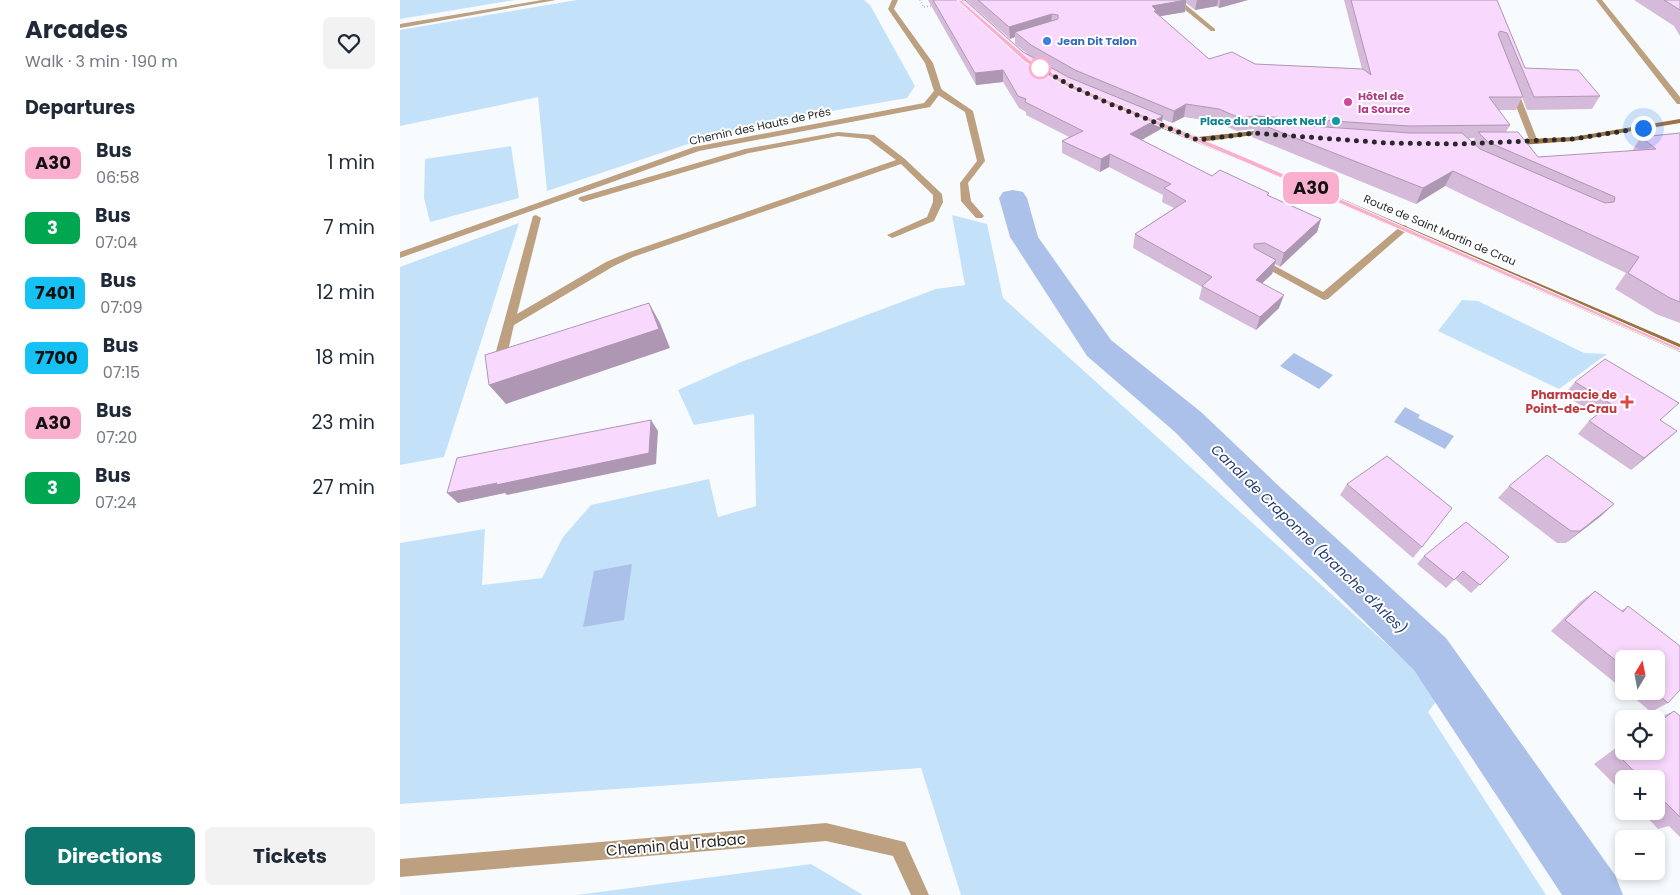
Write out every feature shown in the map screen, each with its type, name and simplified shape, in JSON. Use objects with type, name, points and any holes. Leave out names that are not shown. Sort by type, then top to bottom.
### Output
[{"type":"main road","name":"Route de Saint Martin de Crau","points":[[1141,117],[1404,228],[1680,348]]},
{"type":"main road","points":[[1496,143],[1573,139],[1680,121]]},
{"type":"main road","points":[[1198,140],[1254,133],[1282,135]]},
{"type":"street","points":[[400,26],[553,0]]},
{"type":"street","points":[[895,0],[891,9],[929,62],[938,91],[969,111],[981,161],[964,183],[966,201],[979,216]]},
{"type":"street","points":[[1176,0],[1213,30]]},
{"type":"street","points":[[1599,0],[1680,102]]},
{"type":"street","points":[[1511,82],[1534,142]]},
{"type":"street","name":"Chemin des Hauts de Prés","points":[[400,256],[697,149],[927,105],[938,91]]},
{"type":"street","points":[[582,199],[727,156],[838,134],[871,137],[902,161],[937,194],[938,202],[932,219],[892,236]]},
{"type":"street","points":[[511,322],[610,264],[630,255],[902,161]]},
{"type":"street","points":[[501,355],[511,322],[536,218],[542,206]]},
{"type":"street","points":[[1256,260],[1324,297],[1404,228]]},
{"type":"street","name":"Chemin du Trabac","points":[[400,868],[826,832],[899,848],[920,895]]},
{"type":"path","points":[[920,0],[923,7],[939,5]]},
{"type":"shaded area","points":[[400,0],[515,0],[400,19]]},
{"type":"shaded area","points":[[577,0],[864,0],[870,5],[915,86],[907,98],[780,120],[700,140],[547,191],[538,97],[400,126],[400,30]]},
{"type":"shaded area","points":[[511,146],[519,198],[430,222],[424,198],[425,159]]},
{"type":"shaded area","points":[[952,215],[987,224],[1003,298],[1442,694],[1428,712],[1546,895],[961,895],[921,768],[400,804],[400,543],[485,529],[482,585],[542,578],[563,537],[591,505],[709,479],[718,517],[756,506],[754,414],[694,425],[678,390],[741,362],[936,289],[965,285]]},
{"type":"shaded area","points":[[519,223],[444,457],[400,465],[400,267]]},
{"type":"shaded area","points":[[1462,300],[1478,301],[1584,353],[1607,354],[1559,389],[1438,331]]},
{"type":"shaded area","points":[[1294,353],[1333,375],[1319,389],[1280,366]]},
{"type":"shaded area","points":[[1405,407],[1420,415],[1418,418],[1454,436],[1445,449],[1394,422]]},
{"type":"shaded area","points":[[632,564],[624,620],[583,627],[594,571]]},
{"type":"shaded area","points":[[811,864],[863,895],[577,895]]},
{"type":"building","points":[[933,0],[965,0],[1023,52],[1068,77],[1163,116],[1130,134],[1212,176],[1220,170],[1269,193],[1267,195],[1321,219],[1284,253],[1265,243],[1254,244],[1254,248],[1276,260],[1256,280],[1284,295],[1260,317],[1202,286],[1212,277],[1135,234],[1186,201],[1164,188],[1171,184],[1110,154],[1101,159],[1062,141],[1083,131],[1025,102],[1026,99],[1018,96],[1003,70],[975,73]]},
{"type":"building","points":[[978,0],[1186,0],[1152,6],[1157,11],[1154,11],[1209,59],[1232,52],[1255,64],[1363,69],[1371,75],[1351,0],[1497,0],[1525,68],[1578,70],[1600,96],[1534,97],[1507,33],[1500,31],[1498,34],[1523,97],[1489,97],[1510,125],[1409,126],[1257,116],[1240,118],[1219,109],[1186,104],[1174,111],[1075,70],[1031,45],[1015,32],[1058,19],[1058,15],[1052,14],[1009,27]]},
{"type":"building","points":[[1664,0],[1680,0],[1680,10]]},
{"type":"building","points":[[1255,122],[1410,133],[1462,133],[1480,149],[1605,203],[1614,202],[1615,197],[1488,142],[1478,132],[1518,132],[1538,157],[1656,149],[1641,137],[1680,133],[1680,302],[1628,273],[1639,257],[1453,171],[1423,188]]},
{"type":"building","points":[[649,303],[659,329],[489,385],[485,355]]},
{"type":"building","points":[[1605,359],[1679,403],[1660,420],[1677,431],[1644,458],[1589,421],[1611,404],[1575,382]]},
{"type":"building","points":[[651,420],[649,453],[496,485],[497,483],[447,493],[457,458]]},
{"type":"building","points":[[1547,455],[1614,504],[1580,531],[1571,531],[1509,486]]},
{"type":"building","points":[[1387,456],[1452,508],[1422,547],[1347,484]]},
{"type":"building","points":[[1466,522],[1509,557],[1480,585],[1463,571],[1454,580],[1424,556]]},
{"type":"building","points":[[1595,591],[1623,612],[1628,606],[1680,646],[1680,690],[1668,703],[1664,700],[1665,650],[1615,650],[1615,660],[1565,620]]},
{"type":"building","points":[[1674,711],[1680,716],[1680,817],[1665,802],[1665,770],[1633,770],[1623,760],[1665,760],[1665,718]]},
{"type":"waterway","name":"Canal de Craponne (branche d'Arles)","points":[[1013,198],[1024,237],[1099,348],[1188,422],[1269,502],[1430,654],[1595,895]]},
{"type":"bus line","name":"A30","points":[[959,0],[968,10],[1027,60],[1071,86],[1252,162],[1680,348]]},
{"type":"place","name":"Jean Dit Talon","points":[[1047,41]]},
{"type":"place","name":"Hôtel de la Source","points":[[1348,102]]},
{"type":"place","name":"Place du Cabaret Neuf","points":[[1336,121]]},
{"type":"place","name":"Pharmacie de Point-de-Crau","points":[[1627,402]]},
{"type":"route","points":[[1040,68],[1071,86],[1108,103],[1198,140],[1254,133],[1404,144],[1534,142],[1573,139],[1643,128]]}]
